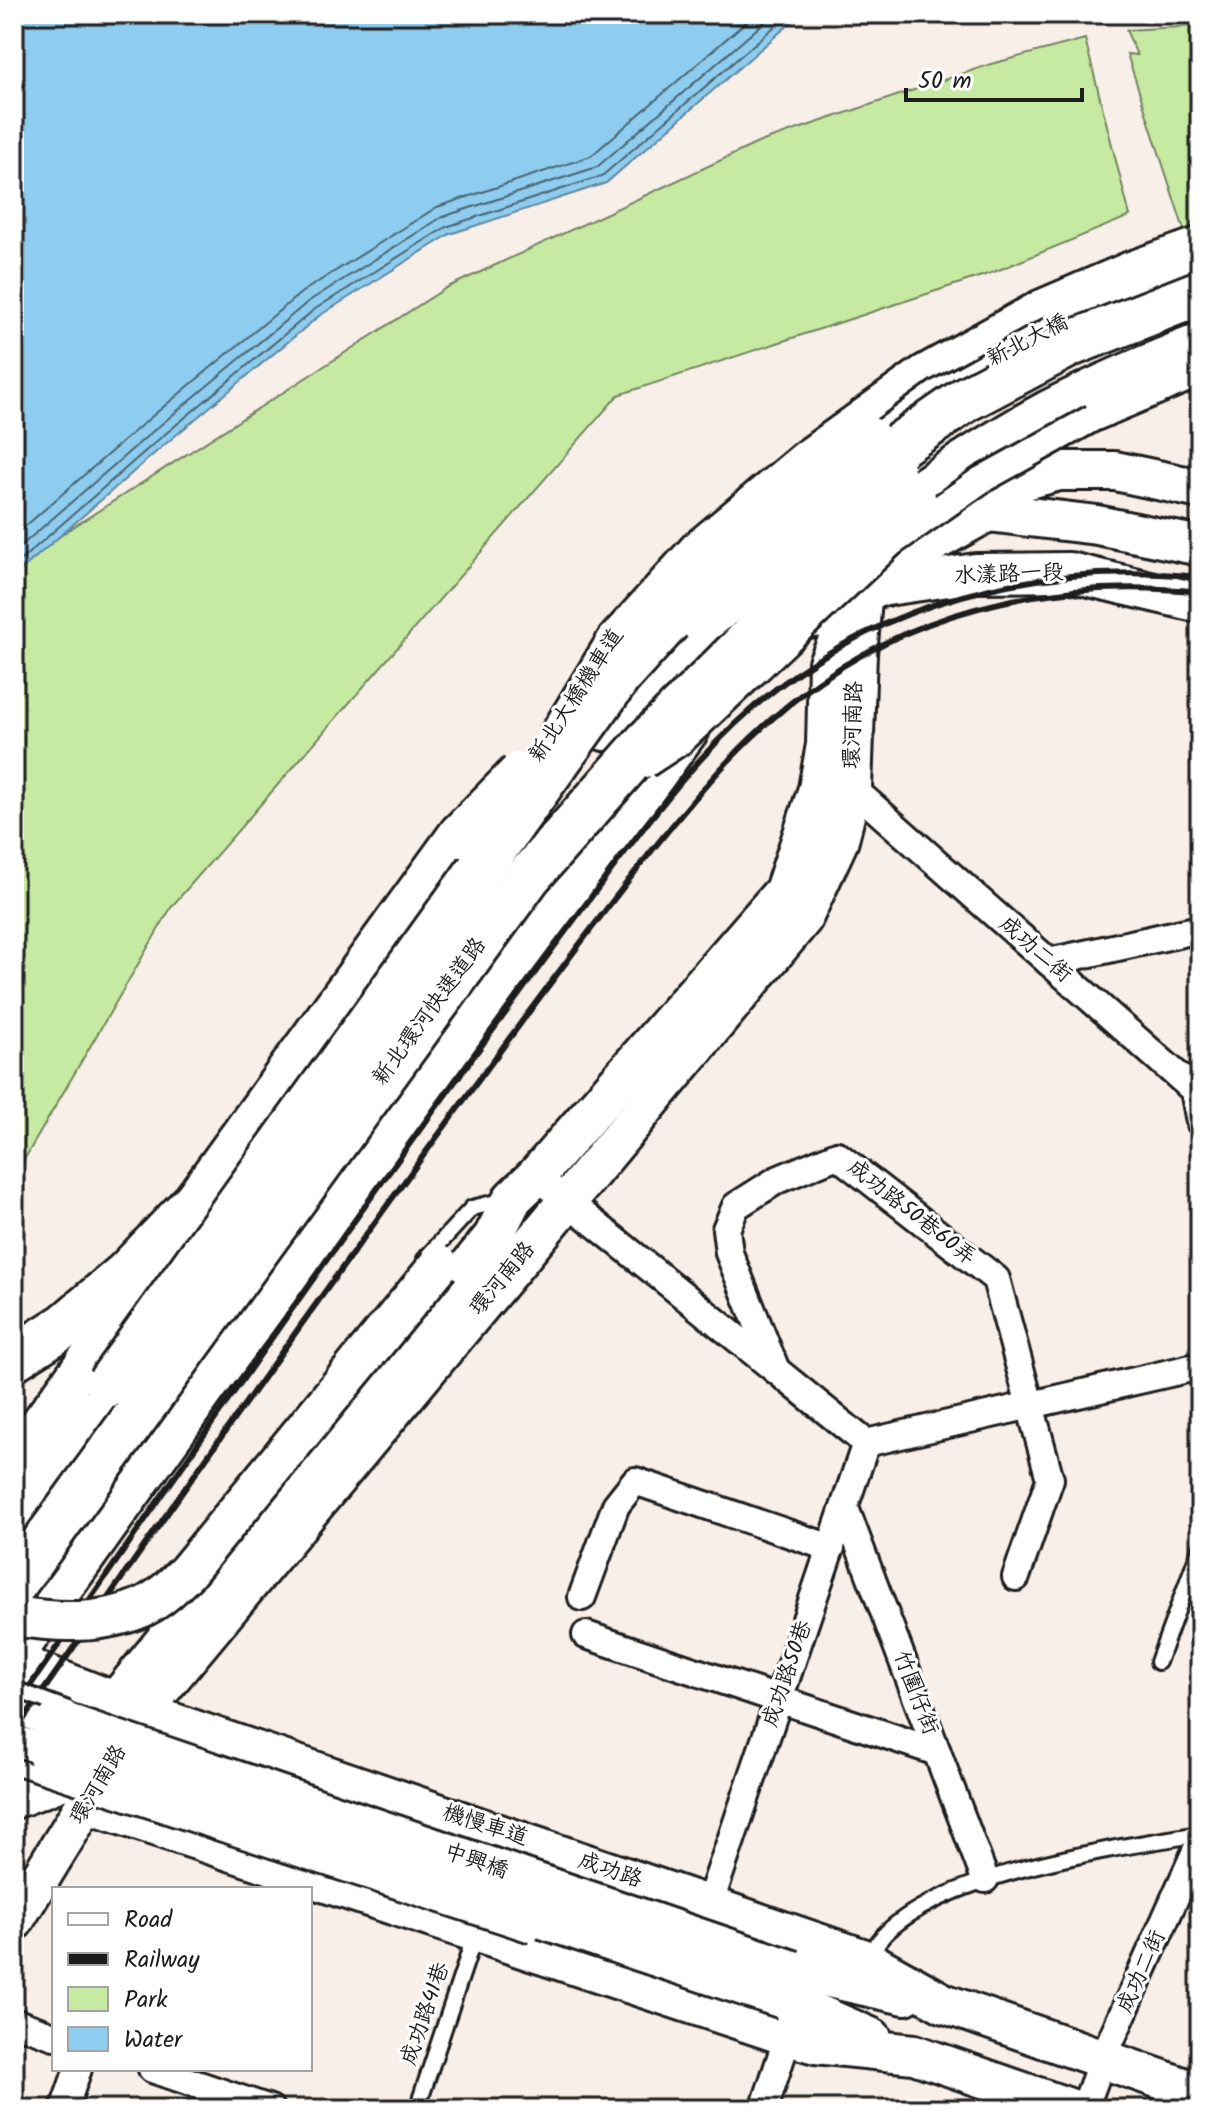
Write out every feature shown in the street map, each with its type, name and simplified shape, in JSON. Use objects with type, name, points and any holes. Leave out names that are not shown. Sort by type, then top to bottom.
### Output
[{"type":"highway","name":"新北大橋","points":[[868,439],[935,392],[1010,349],[1102,304],[1200,265]]},
{"type":"highway","points":[[14,1566],[139,1373],[573,770],[628,698],[762,553],[824,499],[966,399],[1070,344],[1200,293]]},
{"type":"highway","points":[[702,621],[895,469],[978,413],[1078,361],[1200,312]]},
{"type":"highway","name":"新北環河快速道路","points":[[14,1584],[528,877],[647,742],[796,594],[913,498],[981,452],[1050,413],[1133,373],[1200,346]]},
{"type":"highway","name":"新北環河快速道路","points":[[14,1516],[619,676],[746,536],[868,439]]},
{"type":"highway","points":[[14,1358],[66,1325],[115,1283],[196,1201],[461,835],[619,676]]},
{"type":"highway","points":[[14,1527],[87,1422],[139,1373]]},
{"type":"street","name":"新北大橋機車道","points":[[233,1241],[611,638],[694,546],[803,455],[922,369],[1039,304],[1130,265],[1200,240]]},
{"type":"street","points":[[233,1241],[587,802],[681,741],[891,543],[942,507],[981,480],[1093,418],[1200,373]]},
{"type":"street","points":[[14,1660],[206,1389],[737,665],[863,589],[925,547],[988,512],[1011,484],[1059,471],[1115,471],[1200,489]]},
{"type":"street","points":[[14,1473],[39,1425],[467,845],[667,641],[788,559],[918,524],[988,512],[1097,525],[1200,546]]},
{"type":"street","name":"水漾路一段","points":[[863,589],[976,573],[1069,572],[1200,603]]},
{"type":"street","name":"環河南路","points":[[128,1707],[568,1201],[803,918],[839,840],[852,788],[857,654],[863,589]]},
{"type":"street","name":"環河南路","points":[[14,1921],[88,1804],[128,1707],[493,1237],[524,1187],[784,891],[818,789],[826,745],[828,663],[863,589]]},
{"type":"street","name":"成功二街","points":[[852,788],[1194,1090],[1200,1122]]},
{"type":"street","points":[[1049,962],[1200,929]]},
{"type":"street","name":"成功路50巷60弄","points":[[776,1370],[729,1253],[726,1229],[736,1206],[777,1180],[837,1155],[996,1279],[1031,1405]]},
{"type":"street","points":[[14,1616],[49,1622],[83,1621],[119,1615],[145,1606],[167,1592],[187,1572],[430,1264],[524,1187],[568,1201],[866,1443],[1200,1366]]},
{"type":"street","points":[[1016,1577],[1050,1479],[1031,1405]]},
{"type":"street","name":"成功路50巷","points":[[709,1905],[866,1443]]},
{"type":"street","points":[[582,1597],[616,1505],[635,1481],[831,1548]]},
{"type":"street","name":"竹圍仔街","points":[[845,1508],[985,1879]]},
{"type":"street","points":[[586,1635],[937,1752]]},
{"type":"street","name":"成功路","points":[[14,1660],[128,1707],[865,1959],[943,2003],[1200,2093]]},
{"type":"street","name":"中興橋","points":[[14,1703],[795,1997],[849,2030],[914,2054]]},
{"type":"street","points":[[128,1707],[110,1762],[88,1804],[476,1934],[795,1997]]},
{"type":"street","name":"中興橋","points":[[14,1745],[489,1903],[795,1997],[943,2003]]},
{"type":"street","points":[[14,1799],[110,1762]]},
{"type":"street","name":"環河南路","points":[[14,1887],[110,1762]]},
{"type":"street","name":"成功二街","points":[[1084,2109],[1103,2058],[1200,1842]]},
{"type":"street","points":[[795,1997],[816,2044],[914,2054],[1072,2109]]},
{"type":"street","points":[[764,2109],[795,1997]]},
{"type":"street","points":[[14,2022],[52,2035]]},
{"type":"street","points":[[64,2109],[77,2071]]},
{"type":"street","points":[[158,2071],[270,2109]]},
{"type":"lane","points":[[159,1578],[170,1571],[430,1264]]},
{"type":"lane","points":[[1158,1662],[1200,1548]]},
{"type":"lane","points":[[14,1604],[66,1611],[125,1600],[137,1593]]},
{"type":"lane","name":"機慢車道","points":[[14,1689],[410,1824]]},
{"type":"lane","points":[[14,1766],[579,1951]]},
{"type":"lane","points":[[865,1959],[886,1933],[924,1906],[985,1879],[1107,1849],[1200,1834]]},
{"type":"lane","name":"成功路41巷","points":[[417,2109],[476,1934]]},
{"type":"green space","points":[[1200,26],[1200,279],[1127,54],[1137,55],[1126,30]]},
{"type":"green space","points":[[1085,39],[1130,216],[994,272],[618,395],[172,906],[14,1177],[14,565],[446,288],[760,142],[991,64]]},
{"type":"water","points":[[14,14],[801,14],[606,183],[450,234],[319,316],[14,576]]},
{"type":"railway","points":[[14,1709],[324,1264],[514,1000],[658,809],[700,760],[745,715],[796,674],[841,646],[889,622],[938,603],[1041,579],[1147,573],[1200,577]]},
{"type":"railway","points":[[14,1733],[256,1388],[521,1023],[669,829],[749,740],[820,681],[863,654],[954,615],[1002,602],[1100,589],[1200,592]]}]
